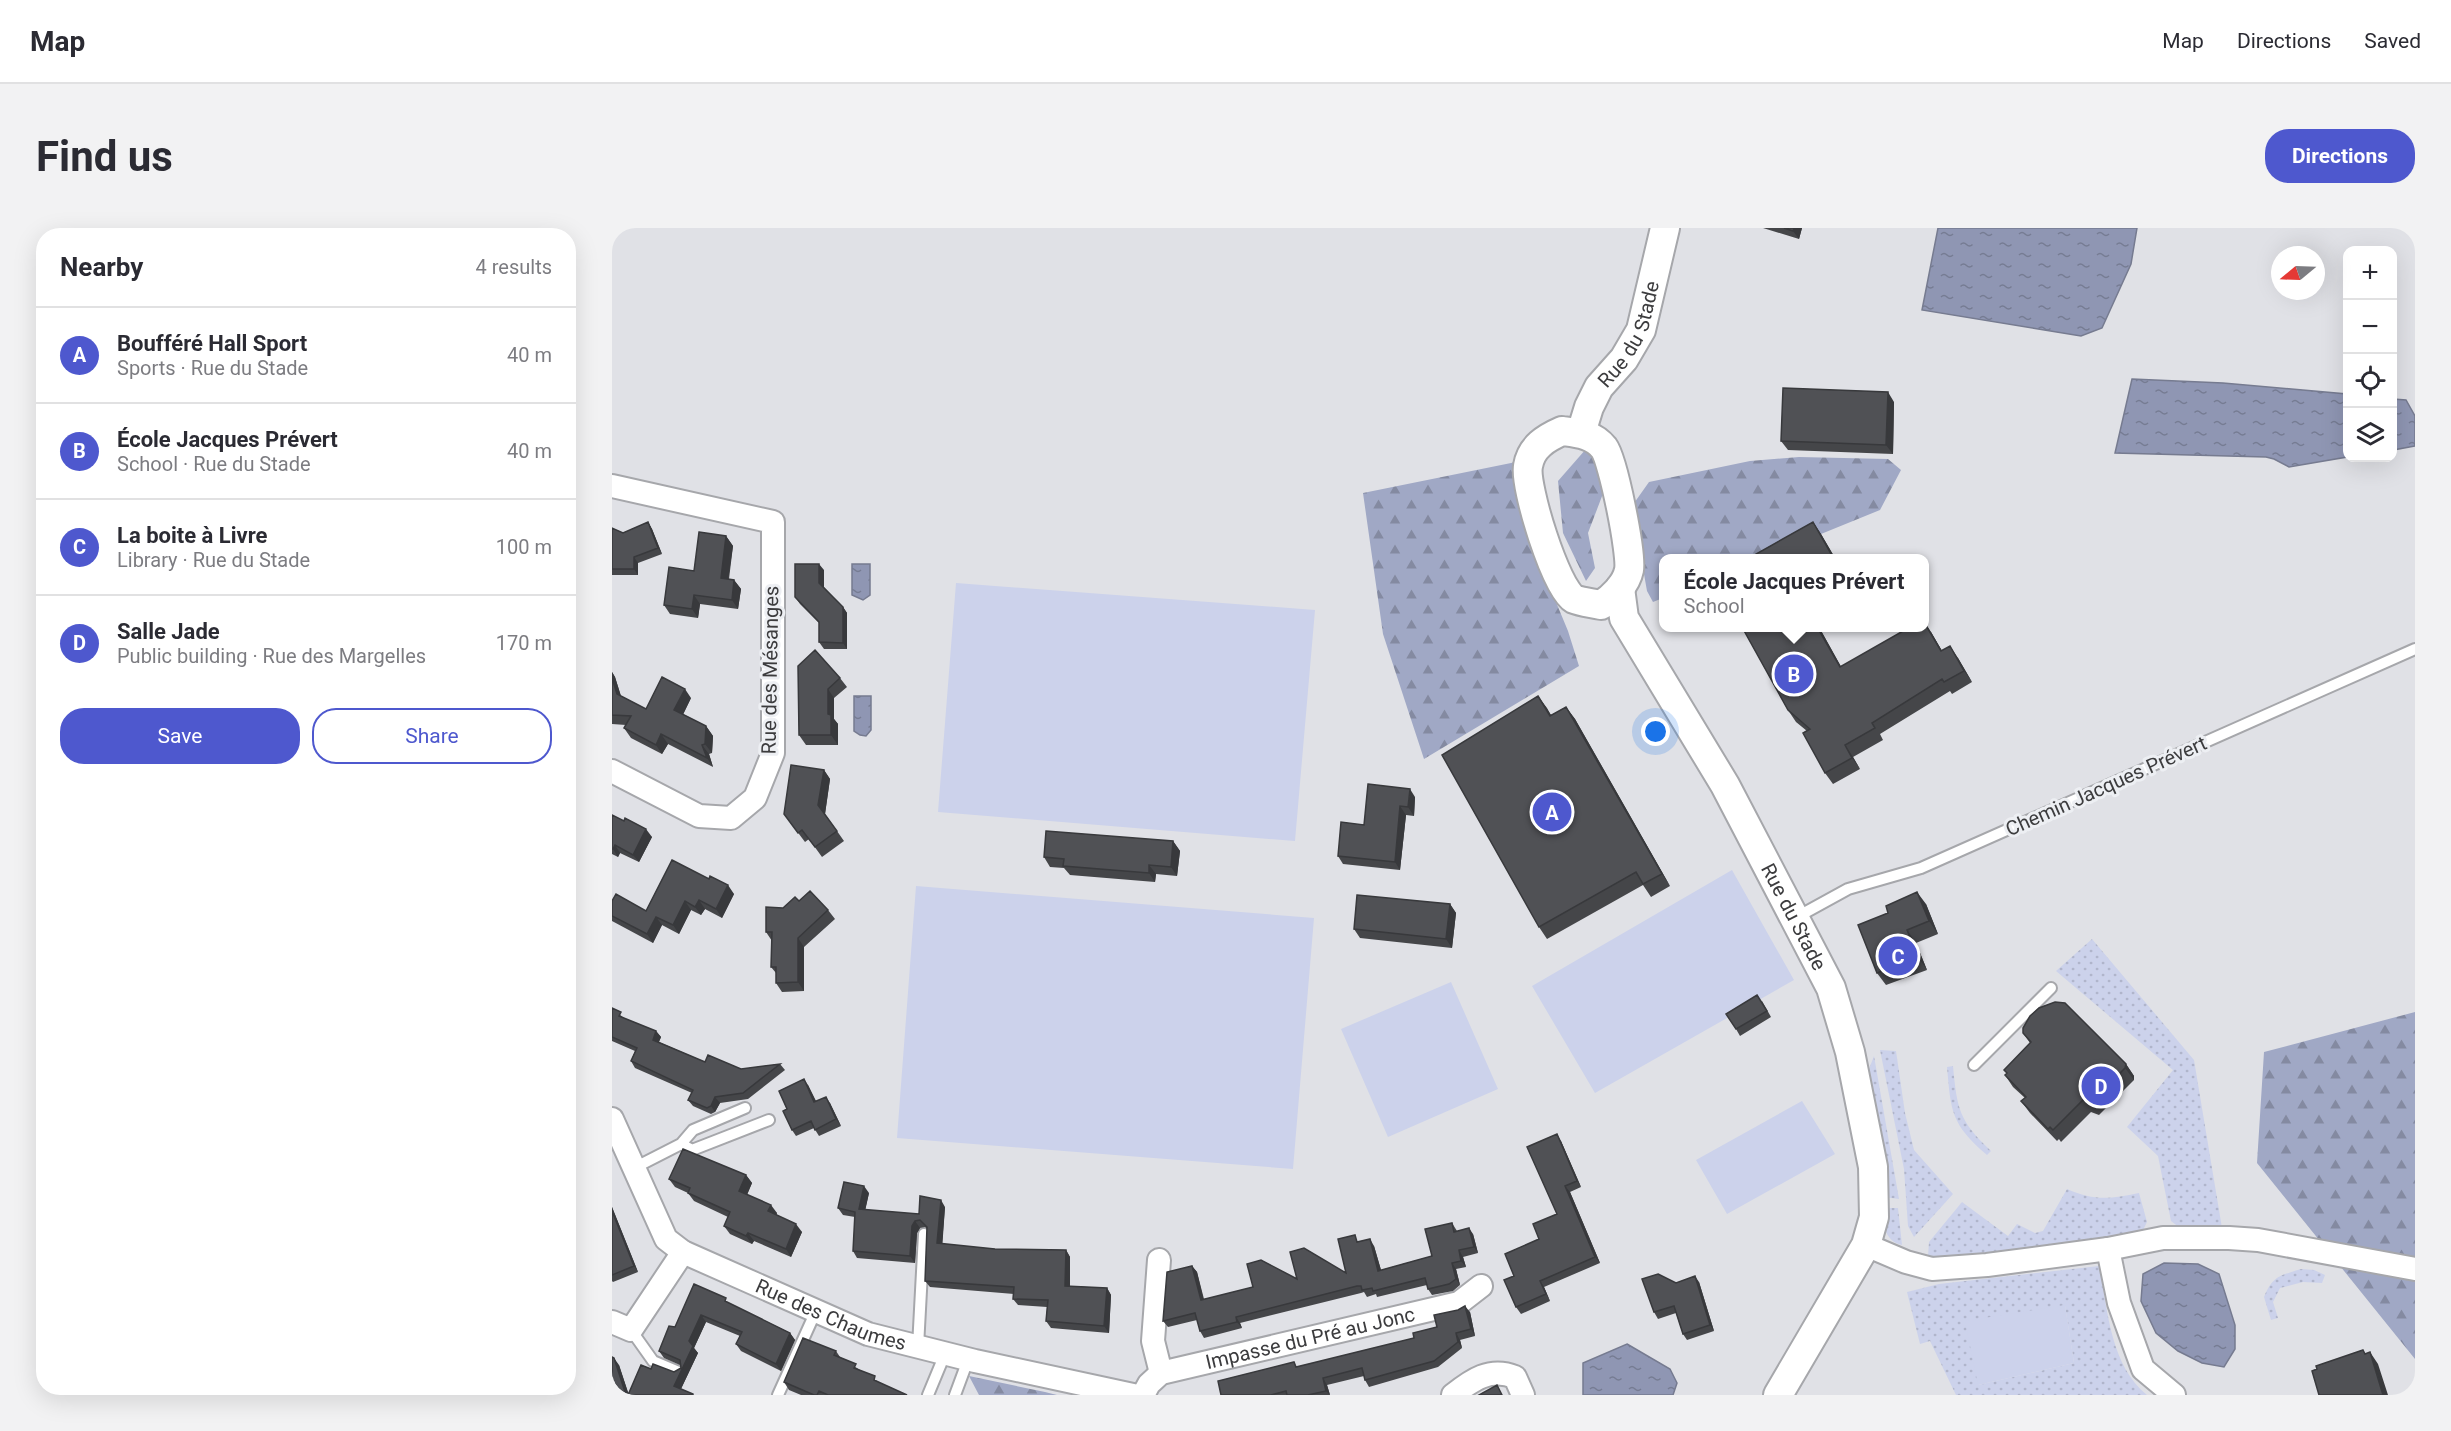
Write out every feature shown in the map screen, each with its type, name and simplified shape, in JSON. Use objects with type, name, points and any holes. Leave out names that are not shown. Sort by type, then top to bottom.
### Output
[{"type":"street","name":"Rue du Stade","points":[[1581,433],[1589,407],[1599,387],[1624,359],[1641,330],[1665,228]]},
{"type":"street","points":[[1562,431],[1581,433],[1593,438],[1604,448],[1612,466],[1626,540],[1629,570],[1615,604],[1572,598],[1562,584],[1539,525],[1530,489],[1528,466],[1535,449],[1546,438],[1562,431]]},
{"type":"street","name":"Rue des Mésanges","points":[[612,486],[773,522],[772,753],[755,798],[732,818],[699,816],[612,771]]},
{"type":"street","name":"Rue du Stade","points":[[1615,604],[1725,785],[1831,988],[1851,1052],[1865,1118],[1873,1167],[1874,1217],[1866,1245],[1778,1395]]},
{"type":"street","name":"Rue des Chaumes","points":[[612,1119],[666,1239],[683,1252],[868,1334],[968,1360],[1133,1395]]},
{"type":"street","points":[[1866,1245],[1906,1262],[1932,1269],[2108,1248],[2163,1238],[2258,1240],[2415,1269]]},
{"type":"street","points":[[2108,1248],[2119,1303],[2143,1369],[2174,1395]]},
{"type":"street","points":[[622,1326],[683,1252]]},
{"type":"street","points":[[1143,1395],[1149,1384],[1161,1373],[1154,1341],[1159,1260]]},
{"type":"street","name":"Impasse du Pré au Jonc","points":[[1161,1373],[1459,1303],[1481,1286]]},
{"type":"street","points":[[1453,1395],[1473,1379],[1502,1372],[1515,1377],[1523,1395]]},
{"type":"lane","name":"Chemin Jacques Prévert","points":[[1796,918],[1848,889],[1921,868],[2415,649]]},
{"type":"lane","points":[[1974,1065],[2051,988]]},
{"type":"lane","points":[[634,1168],[681,1144],[693,1130],[745,1108]]},
{"type":"lane","points":[[681,1144],[692,1150],[769,1119]]},
{"type":"lane","points":[[918,1347],[924,1233]]},
{"type":"lane","points":[[778,1395],[816,1311]]},
{"type":"lane","points":[[622,1326],[653,1361],[679,1372]]},
{"type":"lane","points":[[928,1395],[945,1354]]},
{"type":"lane","points":[[955,1395],[968,1360]]},
{"type":"shaded area","points":[[956,583],[1315,610],[1295,841],[938,812]]},
{"type":"shaded area","points":[[1732,870],[1794,980],[1595,1093],[1532,986]]},
{"type":"shaded area","points":[[916,886],[1314,918],[1293,1169],[897,1138]]},
{"type":"shaded area","points":[[2092,939],[2194,1060],[2222,1228],[2180,1228],[2171,1221],[2158,1156],[2127,1127],[2173,1070],[2056,971]]},
{"type":"shaded area","points":[[1451,982],[1498,1089],[1388,1137],[1341,1029]]},
{"type":"shaded area","points":[[1880,1050],[1896,1051],[1905,1113],[1914,1150],[1953,1194],[1914,1237],[1908,1226],[1904,1169]]},
{"type":"shaded area","points":[[1874,1056],[1899,1199],[1884,1197],[1883,1164],[1869,1069]]},
{"type":"shaded area","points":[[1953,1066],[1958,1104],[1972,1131],[1991,1151],[1987,1155],[1966,1134],[1955,1116],[1947,1067]]},
{"type":"shaded area","points":[[1802,1101],[1835,1154],[1727,1214],[1696,1160]]},
{"type":"shaded area","points":[[2067,1189],[2086,1196],[2102,1198],[2139,1193],[2147,1222],[2142,1232],[1938,1262],[1928,1256],[1929,1242],[1962,1202],[2008,1236],[2017,1224],[2035,1233],[2043,1231]]},
{"type":"shaded area","points":[[1883,1208],[1898,1208],[1902,1245],[1888,1236],[1884,1226]]},
{"type":"shaded area","points":[[2099,1266],[2108,1318],[2118,1353],[2135,1383],[2147,1395],[1956,1395],[1930,1341],[1920,1344],[1907,1292],[1939,1284]],"holes":[[[2065,1306],[2074,1363],[1978,1385]]]},
{"type":"shaded area","points":[[2301,1269],[2314,1270],[2325,1275],[2322,1283],[2303,1282],[2280,1288],[2273,1302],[2278,1318],[2271,1320],[2264,1297],[2267,1290],[2278,1278]]},
{"type":"shaded area","points":[[2065,1305],[2074,1363],[1978,1385],[1965,1321]]},
{"type":"green space","points":[[1586,449],[1602,463],[1604,491],[1588,533],[1595,568],[1586,581],[1563,533],[1558,481]]},
{"type":"green space","points":[[1799,457],[1888,459],[1901,470],[1880,510],[1821,534],[1785,554],[1659,554],[1659,600],[1653,602],[1647,591],[1632,506],[1649,482],[1750,461]]},
{"type":"green space","points":[[1516,462],[1524,525],[1568,631],[1579,666],[1424,759],[1383,634],[1363,493]]},
{"type":"green space","points":[[2415,1012],[2415,1359],[2257,1163],[2264,1052]]},
{"type":"green space","points":[[969,1376],[1045,1392],[1057,1395],[979,1395]]},
{"type":"water","points":[[1938,228],[2137,228],[2131,264],[2102,328],[2081,336],[1922,310]]},
{"type":"water","points":[[2132,379],[2223,383],[2343,394],[2343,458],[2289,467],[2266,457],[2115,453]]},
{"type":"water","points":[[2397,399],[2406,400],[2415,416],[2415,446],[2397,449]]},
{"type":"water","points":[[852,564],[870,564],[870,595],[863,600],[852,595]]},
{"type":"water","points":[[854,696],[871,696],[871,730],[866,736],[854,731]]},
{"type":"water","points":[[2164,1263],[2198,1264],[2219,1274],[2235,1325],[2235,1349],[2224,1367],[2202,1363],[2178,1351],[2156,1333],[2141,1301],[2143,1274]]},
{"type":"water","points":[[1627,1344],[1670,1369],[1677,1383],[1673,1395],[1583,1395],[1583,1363]]},
{"type":"building","points":[[1783,388],[1888,392],[1886,445],[1781,441]]},
{"type":"building","points":[[648,522],[658,548],[634,557],[634,569],[612,569],[612,528],[623,533]]},
{"type":"building","points":[[1813,522],[1831,554],[1756,554]]},
{"type":"building","points":[[699,532],[726,536],[721,578],[734,580],[732,600],[694,595],[692,609],[664,605],[669,567],[694,571]]},
{"type":"building","points":[[795,564],[819,564],[819,583],[843,607],[843,643],[819,642],[819,622],[795,597]]},
{"type":"building","points":[[1929,631],[1941,651],[1950,646],[1964,671],[1944,682],[1942,679],[1872,723],[1875,728],[1845,745],[1852,758],[1825,773],[1803,733],[1810,729],[1788,710],[1745,632],[1820,632],[1840,667],[1901,632]]},
{"type":"building","points":[[815,650],[840,678],[828,689],[831,735],[799,735],[798,666]]},
{"type":"building","points":[[662,677],[685,689],[674,710],[706,726],[705,744],[702,745],[707,758],[661,734],[656,745],[624,728],[631,716],[612,715],[612,678],[617,694],[646,709]]},
{"type":"building","points":[[1538,696],[1550,716],[1566,707],[1662,874],[1643,884],[1636,872],[1539,927],[1442,755]]},
{"type":"building","points":[[791,765],[824,770],[818,805],[837,831],[815,847],[802,830],[798,833],[784,814]]},
{"type":"building","points":[[1368,784],[1410,789],[1408,807],[1400,806],[1395,862],[1338,856],[1341,822],[1364,825]]},
{"type":"building","points":[[612,815],[624,821],[625,818],[646,829],[633,855],[615,845],[612,849]]},
{"type":"building","points":[[1046,831],[1173,841],[1171,867],[1149,865],[1149,873],[1063,866],[1064,859],[1044,857]]},
{"type":"building","points":[[672,860],[709,879],[710,876],[728,885],[716,909],[699,900],[695,907],[685,901],[673,925],[656,917],[647,934],[612,916],[612,901],[616,894],[646,911]]},
{"type":"building","points":[[810,891],[828,910],[798,938],[798,982],[776,983],[776,967],[771,967],[772,932],[766,932],[766,907],[783,908],[795,897],[799,901]]},
{"type":"building","points":[[1917,892],[1929,921],[1907,930],[1918,957],[1877,973],[1858,925],[1888,913],[1886,906]]},
{"type":"building","points":[[1357,895],[1450,904],[1446,939],[1354,929]]},
{"type":"building","points":[[1757,995],[1767,1011],[1736,1029],[1726,1014]]},
{"type":"building","points":[[2055,1002],[2065,1003],[2126,1064],[2125,1068],[2090,1103],[2083,1100],[2053,1130],[2050,1127],[2048,1129],[2021,1101],[2026,1097],[2005,1075],[2007,1073],[2004,1070],[2031,1042],[2023,1033],[2023,1028],[2030,1016],[2039,1008]]},
{"type":"building","points":[[612,1008],[621,1012],[619,1016],[656,1031],[653,1040],[705,1062],[708,1055],[741,1069],[780,1064],[743,1093],[715,1097],[711,1106],[707,1108],[688,1100],[693,1090],[631,1061],[637,1048],[612,1037]]},
{"type":"building","points":[[804,1079],[814,1102],[826,1097],[836,1119],[815,1130],[811,1121],[792,1130],[783,1111],[787,1109],[779,1091]]},
{"type":"building","points":[[1557,1134],[1577,1181],[1565,1186],[1595,1257],[1540,1281],[1546,1294],[1516,1307],[1504,1280],[1514,1276],[1505,1254],[1539,1239],[1533,1224],[1557,1214],[1527,1147]]},
{"type":"building","points":[[683,1149],[746,1175],[739,1191],[771,1205],[768,1211],[796,1224],[786,1249],[724,1226],[730,1212],[688,1193],[690,1188],[669,1179]]},
{"type":"building","points":[[844,1182],[864,1186],[859,1209],[919,1214],[920,1196],[941,1200],[937,1243],[995,1249],[1066,1250],[1065,1286],[1107,1288],[1104,1326],[1046,1321],[1048,1300],[1013,1299],[1014,1287],[925,1281],[927,1227],[920,1220],[915,1221],[912,1226],[910,1256],[853,1251],[855,1212],[838,1208]]},
{"type":"building","points":[[612,1211],[634,1266],[612,1275]]},
{"type":"building","points":[[1452,1223],[1454,1232],[1469,1228],[1474,1247],[1459,1250],[1461,1261],[1452,1263],[1456,1279],[1449,1284],[1428,1289],[1425,1278],[1373,1291],[1372,1288],[1362,1290],[1361,1286],[1357,1286],[1236,1317],[1237,1322],[1200,1331],[1195,1313],[1163,1321],[1167,1272],[1192,1266],[1201,1300],[1253,1287],[1247,1264],[1261,1260],[1297,1279],[1290,1252],[1304,1248],[1346,1273],[1338,1239],[1355,1235],[1357,1242],[1370,1239],[1378,1271],[1432,1256],[1425,1229]]},
{"type":"building","points":[[1658,1274],[1676,1283],[1695,1276],[1710,1325],[1683,1334],[1674,1306],[1654,1312],[1642,1279]]},
{"type":"building","points":[[694,1284],[726,1298],[725,1301],[790,1333],[776,1364],[736,1344],[742,1332],[701,1315],[689,1341],[693,1346],[674,1386],[693,1395],[628,1395],[641,1365],[651,1369],[653,1364],[674,1372],[681,1368],[680,1360],[659,1351],[669,1326],[675,1327]]},
{"type":"building","points":[[1465,1306],[1471,1329],[1456,1333],[1458,1342],[1434,1361],[1365,1380],[1362,1368],[1323,1378],[1326,1391],[1308,1395],[1287,1395],[1286,1391],[1271,1395],[1221,1395],[1218,1381],[1294,1362],[1296,1367],[1414,1338],[1413,1333],[1437,1327],[1434,1315],[1458,1310]]},
{"type":"building","points":[[803,1338],[836,1351],[834,1355],[856,1364],[854,1368],[875,1376],[874,1380],[907,1395],[828,1395],[819,1391],[817,1395],[814,1395],[784,1382]]},
{"type":"building","points":[[2363,1350],[2365,1354],[2370,1352],[2383,1395],[2319,1395],[2312,1371],[2317,1369],[2316,1366]]},
{"type":"building","points":[[612,1357],[614,1358],[626,1395],[612,1395]]},
{"type":"building","points":[[1497,1385],[1502,1395],[1479,1395]]},
{"type":"place","name":"École Jacques Prévert","points":[[1794,674]]},
{"type":"place","name":"Boufféré Hall Sport","points":[[1552,812]]},
{"type":"place","name":"La boite à Livre","points":[[1898,956]]},
{"type":"place","name":"Salle Jade","points":[[2101,1086]]}]
